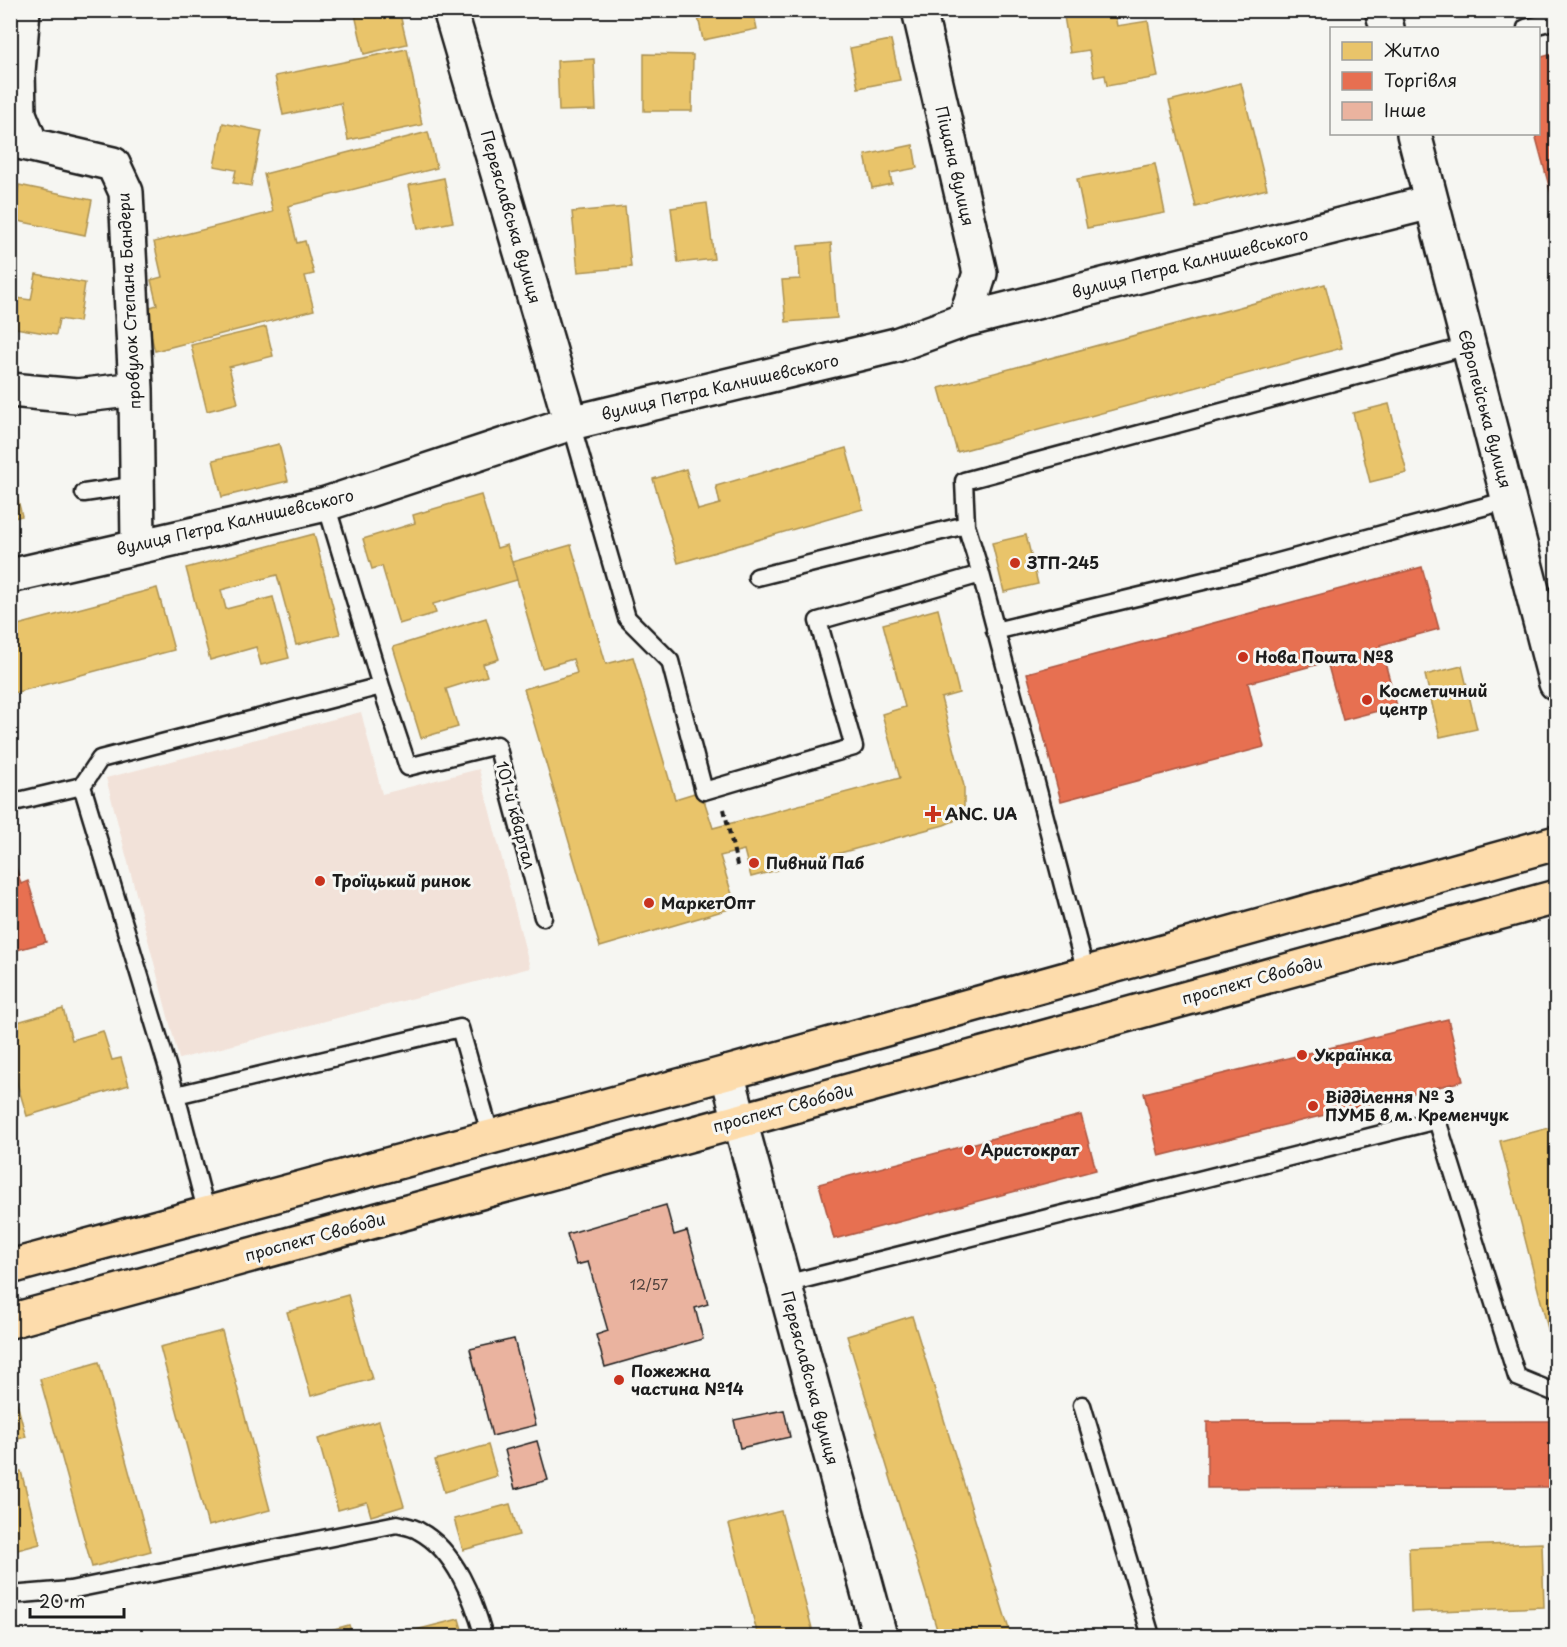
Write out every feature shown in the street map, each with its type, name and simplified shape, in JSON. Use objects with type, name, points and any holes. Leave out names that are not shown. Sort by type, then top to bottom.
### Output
[{"type":"highway","points":[[10,1267],[727,1073],[1557,843]]},
{"type":"highway","name":"проспект Свободи","points":[[10,1322],[1557,897]]},
{"type":"street","points":[[21,142],[18,72],[23,10]]},
{"type":"street","name":"Переяславська вулиця","points":[[450,10],[571,423]]},
{"type":"street","name":"Піщана вулиця","points":[[919,10],[980,273],[965,320]]},
{"type":"street","points":[[1382,10],[1387,27]]},
{"type":"street","name":"Європейська вулиця","points":[[1414,135],[1557,683]]},
{"type":"street","name":"провулок Степана Бандери","points":[[21,142],[113,164],[126,192],[136,389],[138,545]]},
{"type":"street","name":"вулиця Петра Калнишевського","points":[[10,576],[326,504],[571,423],[896,345],[965,320],[1431,202]]},
{"type":"street","points":[[10,390],[77,396],[136,389]]},
{"type":"street","name":"Переяславська вулиця","points":[[727,1073],[880,1636]]},
{"type":"lane","points":[[1530,27],[1557,20]]},
{"type":"lane","points":[[1086,973],[981,574],[966,525],[964,481],[1468,346]]},
{"type":"lane","points":[[571,423],[627,618],[670,661],[704,791],[855,747],[818,621],[981,574]]},
{"type":"lane","points":[[84,493],[138,485]]},
{"type":"lane","points":[[995,631],[1241,572],[1509,500]]},
{"type":"lane","points":[[10,803],[82,786],[100,759],[381,687],[326,504]]},
{"type":"lane","points":[[757,577],[966,525]]},
{"type":"lane","name":"101-й квартал","points":[[381,687],[408,767],[498,745],[543,917]]},
{"type":"lane","points":[[82,786],[176,1095],[207,1214]]},
{"type":"lane","points":[[176,1095],[460,1028],[490,1137]]},
{"type":"lane","points":[[785,1284],[1437,1120],[1517,1377],[1557,1393]]},
{"type":"lane","points":[[1082,1405],[1151,1636]]},
{"type":"lane","points":[[10,1595],[70,1590],[397,1524],[418,1530],[442,1549],[473,1599],[484,1636]]},
{"type":"path","points":[[718,788],[738,869]]},
{"type":"shaded area","name":"Троїцький ринок","points":[[361,712],[382,794],[479,769],[530,968],[179,1059],[106,778]]},
{"type":"building: Житло","points":[[354,10],[399,10],[407,44],[364,54]]},
{"type":"building: Житло","points":[[729,10],[753,10],[757,29],[703,40],[698,17]]},
{"type":"building: Житло","points":[[1063,10],[1114,10],[1117,26],[1148,21],[1158,77],[1107,86],[1105,75],[1094,77],[1089,50],[1070,53]]},
{"type":"building: Житло","points":[[891,40],[900,80],[858,88],[850,48]]},
{"type":"building: Житло","points":[[407,49],[422,125],[348,140],[341,103],[283,115],[275,76]]},
{"type":"building: Житло","points":[[644,54],[693,55],[692,111],[644,111]]},
{"type":"building: Житло","points":[[594,59],[596,110],[559,111],[557,61]]},
{"type":"building: Житло","points":[[1241,83],[1267,189],[1196,207],[1169,101]]},
{"type":"building: Житло","points":[[223,123],[262,131],[251,186],[233,183],[236,170],[214,166]]},
{"type":"building: Житло","points":[[428,132],[437,168],[288,206],[297,243],[305,241],[314,274],[305,276],[314,310],[155,351],[144,309],[157,305],[151,280],[162,277],[154,242],[273,212],[264,174]]},
{"type":"building: Житло","points":[[913,145],[917,168],[890,173],[892,184],[872,188],[865,155]]},
{"type":"building: Житло","points":[[1155,164],[1165,213],[1087,228],[1077,179]]},
{"type":"building: Житло","points":[[444,178],[453,222],[418,229],[409,185]]},
{"type":"building: Житло","points":[[19,185],[92,200],[85,235],[13,220]]},
{"type":"building: Житло","points":[[707,203],[714,259],[678,263],[671,208]]},
{"type":"building: Житло","points":[[625,207],[631,267],[578,272],[572,212]]},
{"type":"building: Житло","points":[[831,243],[837,318],[786,322],[782,280],[800,279],[798,246]]},
{"type":"building: Житло","points":[[36,274],[85,283],[79,322],[59,319],[56,335],[10,327],[10,297],[31,300]]},
{"type":"building: Житло","points":[[1325,284],[1342,348],[957,452],[939,388]]},
{"type":"building: Житло","points":[[266,327],[273,356],[229,367],[238,403],[207,411],[191,345]]},
{"type":"building: Житло","points":[[1389,404],[1407,473],[1370,482],[1353,413]]},
{"type":"building: Житло","points":[[279,444],[288,481],[222,497],[213,460]]},
{"type":"building: Житло","points":[[846,448],[863,509],[678,563],[653,479],[686,469],[698,510],[720,504],[716,486]]},
{"type":"building: Житло","points":[[10,468],[22,516],[10,519]]},
{"type":"building: Житло","points":[[481,495],[497,548],[507,545],[517,580],[433,604],[436,613],[399,624],[382,566],[372,569],[363,539],[415,523],[413,515]]},
{"type":"building: Житло","points":[[314,534],[340,634],[296,645],[277,575],[221,590],[226,609],[273,597],[289,658],[261,665],[256,647],[210,660],[186,568]]},
{"type":"building: Житло","name":"ЗТП-245","points":[[1026,535],[1038,584],[1004,592],[992,543]]},
{"type":"building: Житло","points":[[571,545],[606,664],[633,657],[675,799],[701,791],[713,828],[900,778],[882,714],[905,707],[883,624],[938,609],[959,693],[941,698],[964,786],[964,808],[954,821],[944,825],[751,877],[744,850],[720,856],[736,907],[600,947],[524,689],[577,673],[573,659],[542,668],[512,562]]},
{"type":"building: Житло","points":[[157,588],[174,650],[10,694],[10,627]]},
{"type":"building: Житло","points":[[486,618],[499,659],[483,664],[487,676],[446,689],[458,727],[421,738],[393,647]]},
{"type":"building: Житло","points":[[1462,666],[1477,729],[1440,737],[1425,675]]},
{"type":"building: Житло","points":[[63,1009],[72,1040],[103,1031],[112,1060],[121,1058],[129,1085],[27,1116],[10,1060],[10,1024]]},
{"type":"building: Житло","points":[[1556,1126],[1556,1360],[1500,1141]]},
{"type":"building: Житло","points":[[348,1295],[372,1379],[311,1396],[287,1312]]},
{"type":"building: Житло","points":[[912,1316],[1011,1636],[939,1636],[847,1336]]},
{"type":"building: Житло","points":[[222,1331],[270,1510],[208,1526],[160,1347]]},
{"type":"building: Житло","points":[[99,1362],[151,1551],[92,1567],[40,1379]]},
{"type":"building: Житло","points":[[13,1388],[26,1437],[10,1441],[10,1389]]},
{"type":"building: Житло","points":[[379,1421],[404,1506],[371,1516],[367,1502],[338,1510],[318,1439]]},
{"type":"building: Житло","points":[[488,1445],[497,1476],[444,1492],[435,1460]]},
{"type":"building: Житло","points":[[21,1471],[40,1544],[10,1552],[10,1474]]},
{"type":"building: Житло","points":[[510,1504],[519,1535],[463,1550],[454,1519]]},
{"type":"building: Житло","points":[[781,1511],[814,1636],[758,1636],[729,1524]]},
{"type":"building: Житло","points":[[1542,1543],[1544,1607],[1411,1612],[1409,1548]]},
{"type":"building: Житло","points":[[459,1619],[464,1636],[401,1636],[400,1634]]},
{"type":"building: Житло","points":[[349,1625],[353,1636],[309,1636]]},
{"type":"building: Торгівля","points":[[1556,53],[1556,212],[1535,135],[1540,135],[1540,57]]},
{"type":"building: Торгівля","points":[[1422,567],[1439,629],[1380,645],[1397,706],[1343,720],[1327,662],[1248,683],[1264,747],[1061,801],[1027,673]]},
{"type":"building: Торгівля","points":[[10,847],[21,884],[28,881],[46,942],[10,952]]},
{"type":"building: Торгівля","points":[[1448,1019],[1463,1081],[1159,1156],[1144,1093]]},
{"type":"building: Торгівля","points":[[1081,1115],[1096,1170],[834,1239],[819,1184]]},
{"type":"building: Торгівля","points":[[1556,1421],[1556,1487],[1207,1488],[1207,1422]]},
{"type":"building: Інше","points":[[666,1205],[674,1235],[687,1231],[708,1304],[695,1308],[703,1339],[605,1367],[596,1335],[608,1331],[588,1262],[576,1265],[567,1234]]},
{"type":"building: Інше","points":[[514,1339],[536,1425],[492,1436],[470,1349]]},
{"type":"building: Інше","points":[[784,1410],[790,1437],[740,1448],[734,1420]]},
{"type":"building: Інше","points":[[537,1441],[548,1480],[515,1489],[505,1450]]},
{"type":"place","name":"ЗТП-245","points":[[1015,563]]},
{"type":"place","name":"Нова Пошта №8","points":[[1243,657]]},
{"type":"place","name":"Косметичний центр","points":[[1367,700]]},
{"type":"place","name":"ANC. UA","points":[[933,814]]},
{"type":"place","name":"Пивний Паб","points":[[754,863]]},
{"type":"place","name":"Троїцький ринок","points":[[320,881]]},
{"type":"place","name":"МаркетОпт","points":[[649,903]]},
{"type":"place","name":"Українка","points":[[1302,1055]]},
{"type":"place","name":"Відділення № 3 ПУМБ в м. Кременчук","points":[[1313,1106]]},
{"type":"place","name":"Аристократ","points":[[969,1150]]},
{"type":"place","name":"Пожежна частина №14","points":[[619,1380]]}]
